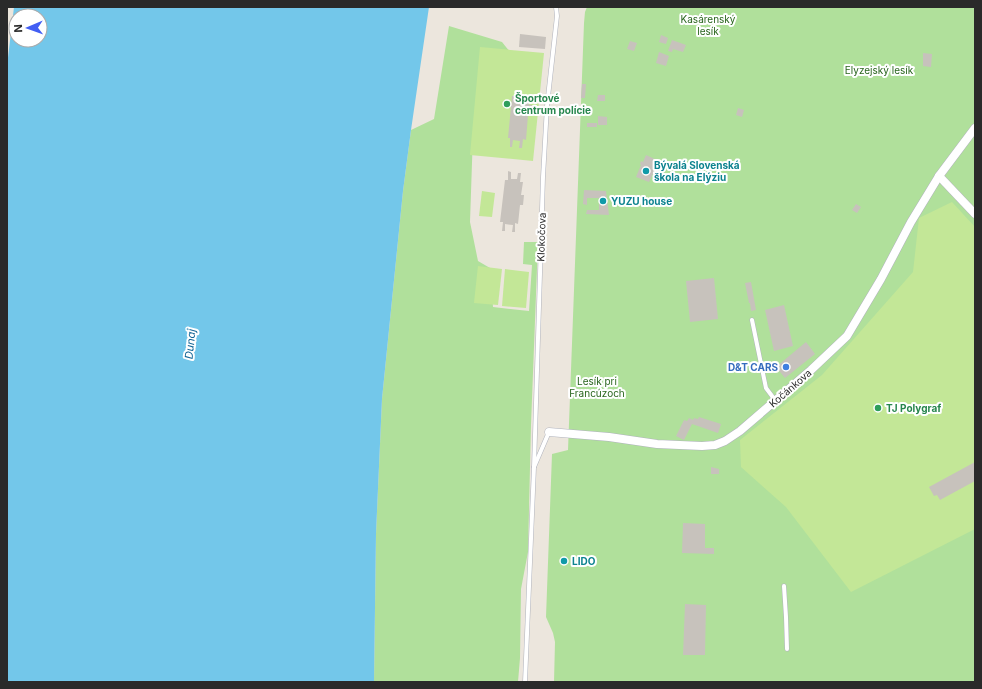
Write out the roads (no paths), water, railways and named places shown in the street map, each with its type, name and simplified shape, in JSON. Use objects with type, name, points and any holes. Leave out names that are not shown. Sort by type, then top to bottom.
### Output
[{"type":"street","name":"Kočánkova","points":[[549,432],[609,437],[657,444],[708,446],[729,439],[811,370],[847,336],[881,279],[911,222],[939,176],[975,128]]},
{"type":"street","points":[[939,176],[975,214]]},
{"type":"lane","name":"Klokočova","points":[[525,682],[534,467],[543,177],[547,106],[557,16],[556,7]]},
{"type":"lane","points":[[752,320],[766,388],[775,401]]},
{"type":"lane","points":[[534,467],[549,432]]},
{"type":"lane","points":[[784,586],[787,649]]},
{"type":"water","name":"Dunaj","points":[[14,7],[429,7],[403,191],[382,399],[376,534],[374,682],[7,682],[7,66],[9,48],[48,48],[48,8]]},
{"type":"place","name":"Športové centrum polície","points":[[507,104]]},
{"type":"place","name":"Bývalá Slovenská škola na Elýziu","points":[[646,171]]},
{"type":"place","name":"YUZU house","points":[[603,201]]},
{"type":"place","name":"D&T CARS","points":[[786,367]]},
{"type":"place","name":"TJ Polygraf","points":[[878,408]]},
{"type":"place","name":"LIDO","points":[[564,561]]},
{"type":"park label","name":"Kasárenský lesík","points":[[708,24]]},
{"type":"park label","name":"Elyzejský lesík","points":[[879,70]]},
{"type":"park label","name":"Lesík pri Francúzoch","points":[[597,386]]}]
